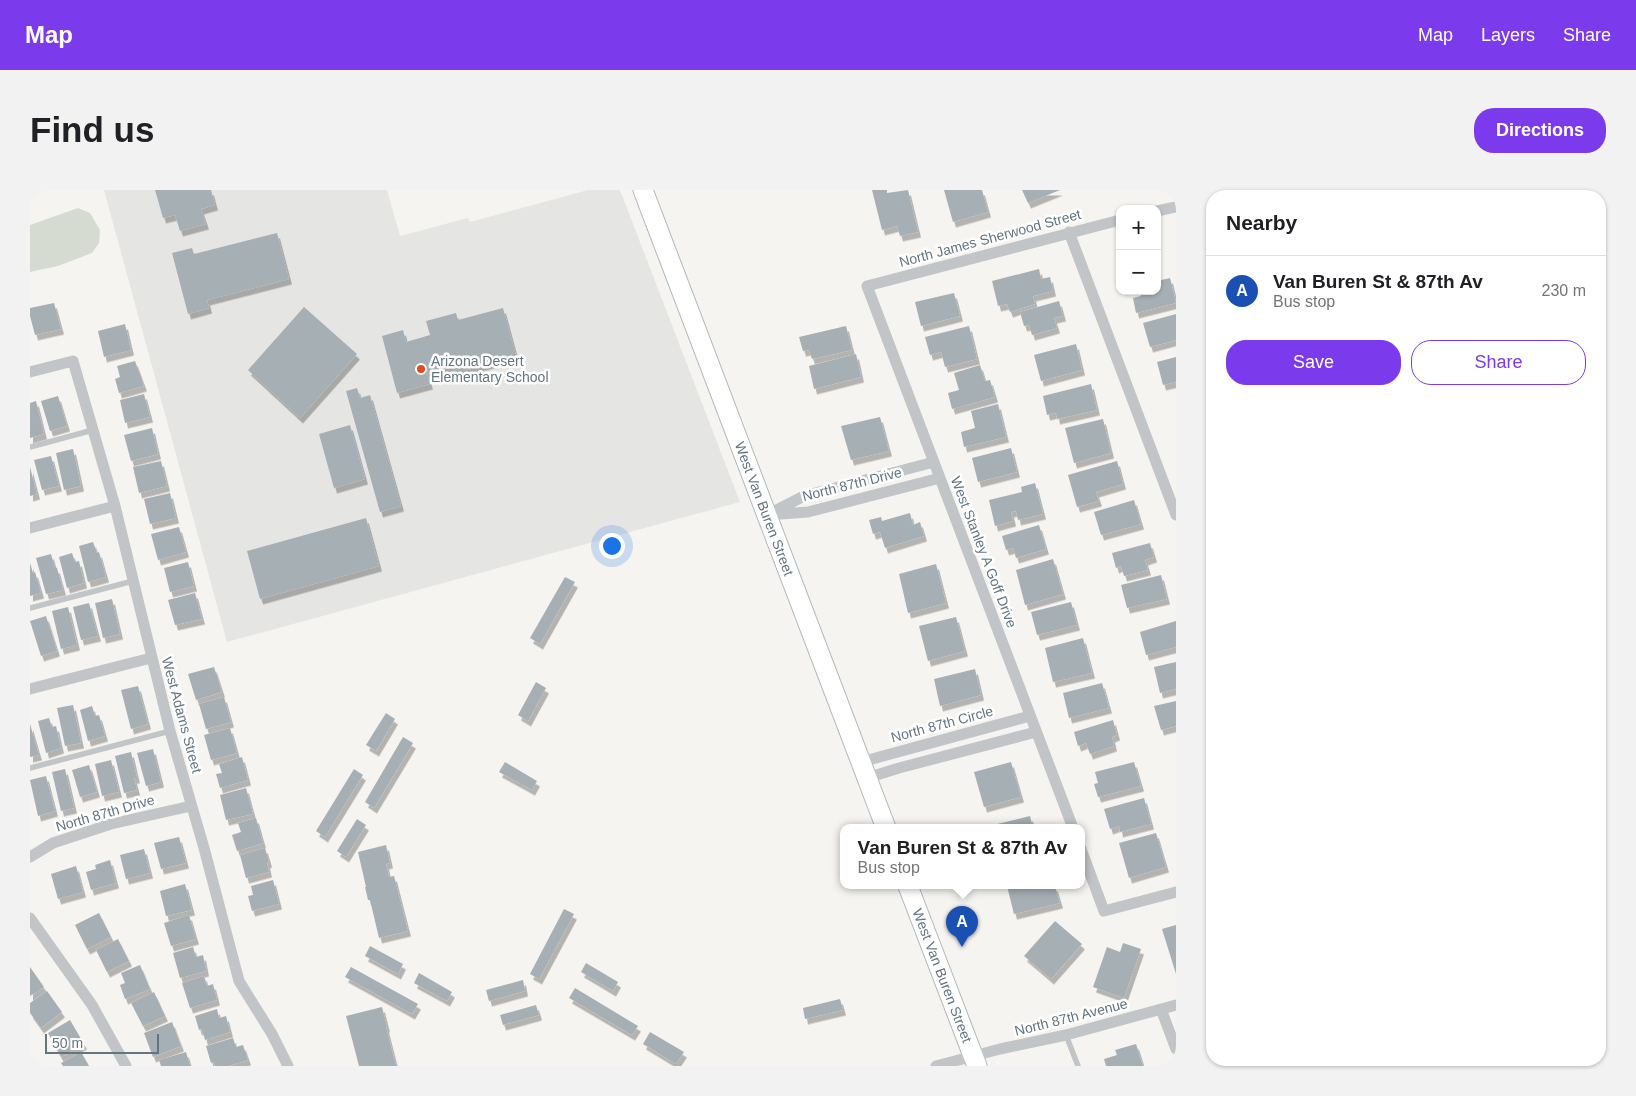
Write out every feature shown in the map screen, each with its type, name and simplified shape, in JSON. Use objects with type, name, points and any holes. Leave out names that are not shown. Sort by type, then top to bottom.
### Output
[{"type":"main road","name":"West Van Buren Street","points":[[643,190],[884,824]]},
{"type":"main road","name":"West Van Buren Street","points":[[909,889],[975,1061]]},
{"type":"street","points":[[1161,210],[1176,207]]},
{"type":"street","name":"North James Sherwood Street","points":[[867,286],[1116,221]]},
{"type":"street","points":[[1069,232],[1176,515]]},
{"type":"street","name":"West Stanley A Goff Drive","points":[[867,286],[1071,824]]},
{"type":"street","name":"West Adams Street","points":[[30,372],[73,361],[114,506],[151,658],[239,980],[272,1034],[288,1066]]},
{"type":"street","name":"North 87th Drive","points":[[767,515],[801,497],[934,462]]},
{"type":"street","name":"North 87th Drive","points":[[767,515],[808,512],[940,478]]},
{"type":"street","points":[[30,528],[114,506]]},
{"type":"street","points":[[30,689],[151,658]]},
{"type":"street","name":"North 87th Circle","points":[[864,770],[1030,716]]},
{"type":"street","points":[[864,770],[899,768],[1036,732]]},
{"type":"street","name":"North 87th Drive","points":[[30,858],[53,843],[111,824],[191,806]]},
{"type":"street","points":[[1085,860],[1104,911],[1176,892]]},
{"type":"street","points":[[30,918],[92,1005],[126,1066]]},
{"type":"street","name":"North 87th Avenue","points":[[936,1066],[975,1061],[1176,1005]]},
{"type":"street","points":[[1161,1009],[1176,1049]]},
{"type":"lane","points":[[30,447],[93,430]]},
{"type":"lane","points":[[30,608],[133,580]]},
{"type":"lane","points":[[30,768],[170,730]]},
{"type":"lane","points":[[1066,1035],[1078,1066]]},
{"type":"shaded area","name":"Arizona Desert Elementary School","points":[[104,190],[387,190],[400,236],[468,218],[470,222],[588,190],[620,190],[740,502],[227,642]]},
{"type":"shaded area","points":[[78,208],[90,213],[100,230],[99,243],[92,253],[58,266],[30,272],[30,225]]},
{"type":"building","points":[[155,190],[211,190],[215,205],[201,209],[206,224],[180,231],[175,215],[163,218]]},
{"type":"building","points":[[872,190],[887,190],[887,193],[908,190],[918,232],[900,236],[897,226],[882,230]]},
{"type":"building","points":[[944,190],[982,190],[988,212],[953,222]]},
{"type":"building","points":[[1022,190],[1060,190],[1028,203]]},
{"type":"building","points":[[277,233],[289,279],[207,300],[209,308],[188,314],[172,253],[192,248],[194,254]]},
{"type":"building","points":[[1039,269],[1041,279],[1050,277],[1053,291],[1033,296],[1035,304],[1010,312],[1007,304],[998,306],[992,281]]},
{"type":"building","points":[[1170,278],[1176,303],[1136,313],[1133,298],[1141,295],[1161,295],[1161,280]]},
{"type":"building","points":[[954,293],[960,316],[921,326],[915,302]]},
{"type":"building","points":[[1059,301],[1063,316],[1054,318],[1057,328],[1032,335],[1029,325],[1024,326],[1020,312]]},
{"type":"building","points":[[54,303],[61,329],[35,335],[30,308]]},
{"type":"building","points":[[304,307],[357,354],[300,418],[248,370]]},
{"type":"building","points":[[503,308],[516,356],[455,373],[453,366],[427,374],[430,384],[397,393],[382,336],[403,330],[406,342],[430,335],[426,321],[456,313],[458,320]]},
{"type":"building","points":[[1176,314],[1176,340],[1150,347],[1143,323]]},
{"type":"building","points":[[125,324],[131,350],[104,357],[98,331]]},
{"type":"building","points":[[846,326],[852,350],[812,359],[809,350],[803,351],[799,337]]},
{"type":"building","points":[[969,326],[977,359],[945,367],[941,352],[930,355],[925,337]]},
{"type":"building","points":[[1076,344],[1082,370],[1041,381],[1034,355]]},
{"type":"building","points":[[856,354],[861,377],[814,389],[809,366]]},
{"type":"building","points":[[1176,357],[1176,382],[1163,385],[1157,362]]},
{"type":"building","points":[[135,361],[144,386],[119,393],[115,379],[120,377],[117,366]]},
{"type":"building","points":[[980,365],[985,381],[990,380],[995,397],[952,409],[948,393],[959,390],[954,373]]},
{"type":"building","points":[[1091,384],[1097,410],[1057,419],[1056,413],[1047,415],[1043,396]]},
{"type":"building","points":[[357,388],[360,398],[370,395],[401,506],[380,512],[346,391]]},
{"type":"building","points":[[144,394],[150,417],[125,423],[120,400]]},
{"type":"building","points":[[58,396],[67,426],[50,431],[41,401]]},
{"type":"building","points":[[36,401],[44,434],[30,438],[30,403]]},
{"type":"building","points":[[998,404],[1006,437],[964,447],[961,432],[975,428],[971,411]]},
{"type":"building","points":[[880,417],[889,451],[851,460],[841,426]]},
{"type":"building","points":[[1103,419],[1111,453],[1074,463],[1065,428]]},
{"type":"building","points":[[350,425],[365,479],[334,488],[319,434]]},
{"type":"building","points":[[152,428],[158,454],[131,461],[124,435]]},
{"type":"building","points":[[1011,448],[1017,472],[978,482],[972,458]]},
{"type":"building","points":[[73,449],[81,486],[64,490],[56,453]]},
{"type":"building","points":[[51,456],[59,486],[42,490],[34,460]]},
{"type":"building","points":[[161,461],[167,486],[139,493],[133,467]]},
{"type":"building","points":[[1117,461],[1123,484],[1096,492],[1099,501],[1077,507],[1068,475]]},
{"type":"building","points":[[30,467],[37,494],[30,496]]},
{"type":"building","points":[[1035,483],[1043,514],[1018,520],[1016,511],[1011,512],[1013,521],[995,526],[989,500],[1022,492],[1021,487]]},
{"type":"building","points":[[170,493],[176,518],[150,524],[144,499]]},
{"type":"building","points":[[1134,500],[1141,524],[1101,535],[1094,512]]},
{"type":"building","points":[[910,513],[913,525],[920,522],[924,536],[885,548],[880,532],[873,534],[869,520],[881,517],[882,521]]},
{"type":"building","points":[[366,518],[379,566],[260,599],[247,551]]},
{"type":"building","points":[[1039,525],[1046,549],[1016,558],[1013,548],[1006,550],[1002,536]]},
{"type":"building","points":[[179,527],[186,552],[158,560],[151,534]]},
{"type":"building","points":[[93,542],[97,553],[99,552],[106,577],[88,582],[79,546]]},
{"type":"building","points":[[1150,543],[1154,557],[1145,560],[1148,570],[1124,576],[1121,566],[1116,568],[1112,553]]},
{"type":"building","points":[[72,553],[75,562],[79,561],[84,583],[67,588],[59,557]]},
{"type":"building","points":[[51,554],[63,590],[46,594],[36,558]]},
{"type":"building","points":[[1053,559],[1063,594],[1025,605],[1016,570]]},
{"type":"building","points":[[188,562],[194,586],[170,592],[164,568]]},
{"type":"building","points":[[30,563],[33,573],[35,572],[41,593],[30,596]]},
{"type":"building","points":[[936,564],[946,603],[908,613],[899,574]]},
{"type":"building","points":[[1161,575],[1167,599],[1127,608],[1121,585]]},
{"type":"building","points":[[565,577],[575,582],[540,644],[530,638]]},
{"type":"building","points":[[195,593],[202,619],[175,625],[168,600]]},
{"type":"building","points":[[112,599],[120,634],[103,638],[95,603]]},
{"type":"building","points":[[1071,602],[1077,625],[1037,635],[1031,612]]},
{"type":"building","points":[[89,603],[98,636],[81,640],[73,607]]},
{"type":"building","points":[[68,607],[77,645],[61,649],[52,611]]},
{"type":"building","points":[[46,616],[57,651],[41,656],[30,621]]},
{"type":"building","points":[[956,617],[965,651],[928,661],[919,626]]},
{"type":"building","points":[[1176,621],[1176,647],[1146,655],[1140,632]]},
{"type":"building","points":[[1083,638],[1092,673],[1053,682],[1045,648]]},
{"type":"building","points":[[1176,662],[1176,689],[1160,693],[1154,667]]},
{"type":"building","points":[[214,667],[222,692],[196,700],[188,674]]},
{"type":"building","points":[[975,669],[981,695],[940,706],[934,679]]},
{"type":"building","points":[[536,682],[546,688],[528,721],[518,715]]},
{"type":"building","points":[[1102,683],[1109,708],[1069,718],[1063,693]]},
{"type":"building","points":[[138,686],[148,724],[131,729],[121,690]]},
{"type":"building","points":[[224,697],[231,722],[206,729],[199,704]]},
{"type":"building","points":[[1176,701],[1176,726],[1161,730],[1154,706]]},
{"type":"building","points":[[73,705],[81,743],[65,746],[57,708]]},
{"type":"building","points":[[92,706],[95,716],[99,715],[105,736],[88,741],[80,710]]},
{"type":"building","points":[[386,713],[395,719],[376,751],[366,745]]},
{"type":"building","points":[[49,718],[52,727],[56,726],[61,748],[46,753],[38,721]]},
{"type":"building","points":[[1113,720],[1117,735],[1112,737],[1114,746],[1090,754],[1086,743],[1078,746],[1074,732]]},
{"type":"building","points":[[30,724],[39,755],[30,757]]},
{"type":"building","points":[[230,728],[237,753],[211,760],[204,735]]},
{"type":"building","points":[[403,737],[413,743],[374,808],[365,802]]},
{"type":"building","points":[[153,749],[161,782],[146,786],[137,753]]},
{"type":"building","points":[[131,752],[137,778],[134,778],[137,790],[124,793],[115,756]]},
{"type":"building","points":[[242,757],[248,780],[220,788],[216,774],[222,773],[219,764]]},
{"type":"building","points":[[111,760],[119,792],[102,796],[95,764]]},
{"type":"building","points":[[505,762],[537,781],[532,790],[499,772]]},
{"type":"building","points":[[1011,762],[1021,797],[984,807],[974,772]]},
{"type":"building","points":[[1134,762],[1141,786],[1098,797],[1094,784],[1098,783],[1095,772]]},
{"type":"building","points":[[89,765],[97,792],[80,797],[72,770]]},
{"type":"building","points":[[65,769],[74,808],[61,811],[52,772]]},
{"type":"building","points":[[354,769],[363,775],[325,837],[316,831]]},
{"type":"building","points":[[46,776],[55,811],[38,816],[30,780]]},
{"type":"building","points":[[246,788],[253,814],[226,820],[220,795]]},
{"type":"building","points":[[1144,798],[1151,824],[1120,832],[1119,826],[1110,829],[1104,809]]},
{"type":"building","points":[[1030,816],[1032,824],[997,824]]},
{"type":"building","points":[[256,818],[263,843],[237,851],[232,835],[241,832],[238,823]]},
{"type":"building","points":[[357,819],[366,825],[346,857],[337,851]]},
{"type":"building","points":[[1156,833],[1166,867],[1129,878],[1119,843]]},
{"type":"building","points":[[179,837],[186,863],[161,869],[154,843]]},
{"type":"building","points":[[386,845],[390,863],[386,864],[389,877],[394,876],[408,931],[379,938],[370,900],[368,900],[358,852]]},
{"type":"building","points":[[265,848],[269,862],[267,863],[269,872],[246,878],[240,855]]},
{"type":"building","points":[[144,849],[150,873],[126,879],[120,855]]},
{"type":"building","points":[[110,860],[116,883],[91,890],[86,872],[96,869],[95,865]]},
{"type":"building","points":[[76,866],[83,892],[58,899],[51,874]]},
{"type":"building","points":[[273,880],[279,904],[252,911],[248,896],[253,895],[251,886]]},
{"type":"building","points":[[185,884],[192,910],[166,916],[160,891]]},
{"type":"building","points":[[1008,889],[1056,889],[1060,903],[1014,914]]},
{"type":"building","points":[[564,909],[574,914],[539,979],[530,974]]},
{"type":"building","points":[[99,913],[111,937],[87,949],[75,925]]},
{"type":"building","points":[[189,915],[196,939],[171,946],[164,923]]},
{"type":"building","points":[[1055,921],[1082,944],[1051,979],[1024,956]]},
{"type":"building","points":[[1176,925],[1176,974],[1162,929]]},
{"type":"building","points":[[118,939],[129,961],[107,972],[96,950]]},
{"type":"building","points":[[1123,943],[1141,949],[1124,998],[1093,987],[1107,947],[1120,952]]},
{"type":"building","points":[[370,946],[403,964],[398,974],[365,956]]},
{"type":"building","points":[[193,947],[196,957],[203,955],[206,971],[180,978],[173,953]]},
{"type":"building","points":[[586,963],[618,982],[613,991],[581,972]]},
{"type":"building","points":[[140,965],[150,989],[125,999],[120,985],[125,983],[121,973]]},
{"type":"building","points":[[30,967],[44,987],[30,996]]},
{"type":"building","points":[[351,967],[418,1004],[412,1014],[345,977]]},
{"type":"building","points":[[419,973],[452,992],[447,1001],[414,983]]},
{"type":"building","points":[[204,976],[207,986],[213,984],[217,1000],[190,1008],[182,983]]},
{"type":"building","points":[[523,980],[525,991],[489,1001],[486,990]]},
{"type":"building","points":[[575,988],[638,1026],[632,1035],[569,998]]},
{"type":"building","points":[[47,991],[62,1012],[41,1028],[30,1013],[30,1003]]},
{"type":"building","points":[[154,992],[165,1016],[143,1026],[131,1003]]},
{"type":"building","points":[[840,999],[843,1010],[805,1019],[803,1008]]},
{"type":"building","points":[[536,1005],[539,1015],[503,1025],[500,1015]]},
{"type":"building","points":[[382,1007],[396,1066],[359,1066],[346,1016]]},
{"type":"building","points":[[217,1009],[219,1018],[226,1016],[230,1032],[205,1040],[202,1029],[199,1030],[195,1016]]},
{"type":"building","points":[[70,1020],[84,1044],[61,1057],[48,1033]]},
{"type":"building","points":[[172,1022],[181,1046],[153,1057],[144,1033]]},
{"type":"building","points":[[650,1032],[684,1052],[676,1064],[643,1044]]},
{"type":"building","points":[[233,1038],[236,1047],[243,1045],[248,1060],[228,1066],[215,1066],[214,1062],[211,1063],[206,1046]]},
{"type":"building","points":[[1136,1044],[1143,1066],[1106,1066],[1104,1059],[1117,1055],[1115,1050]]},
{"type":"building","points":[[81,1052],[89,1066],[63,1066],[61,1063]]},
{"type":"building","points":[[186,1052],[190,1066],[161,1066],[159,1060]]},
{"type":"place","name":"Arizona Desert Elementary School","points":[[421,369]]},
{"type":"place","name":"Van Buren St & 87th Av","points":[[962,947]]}]
